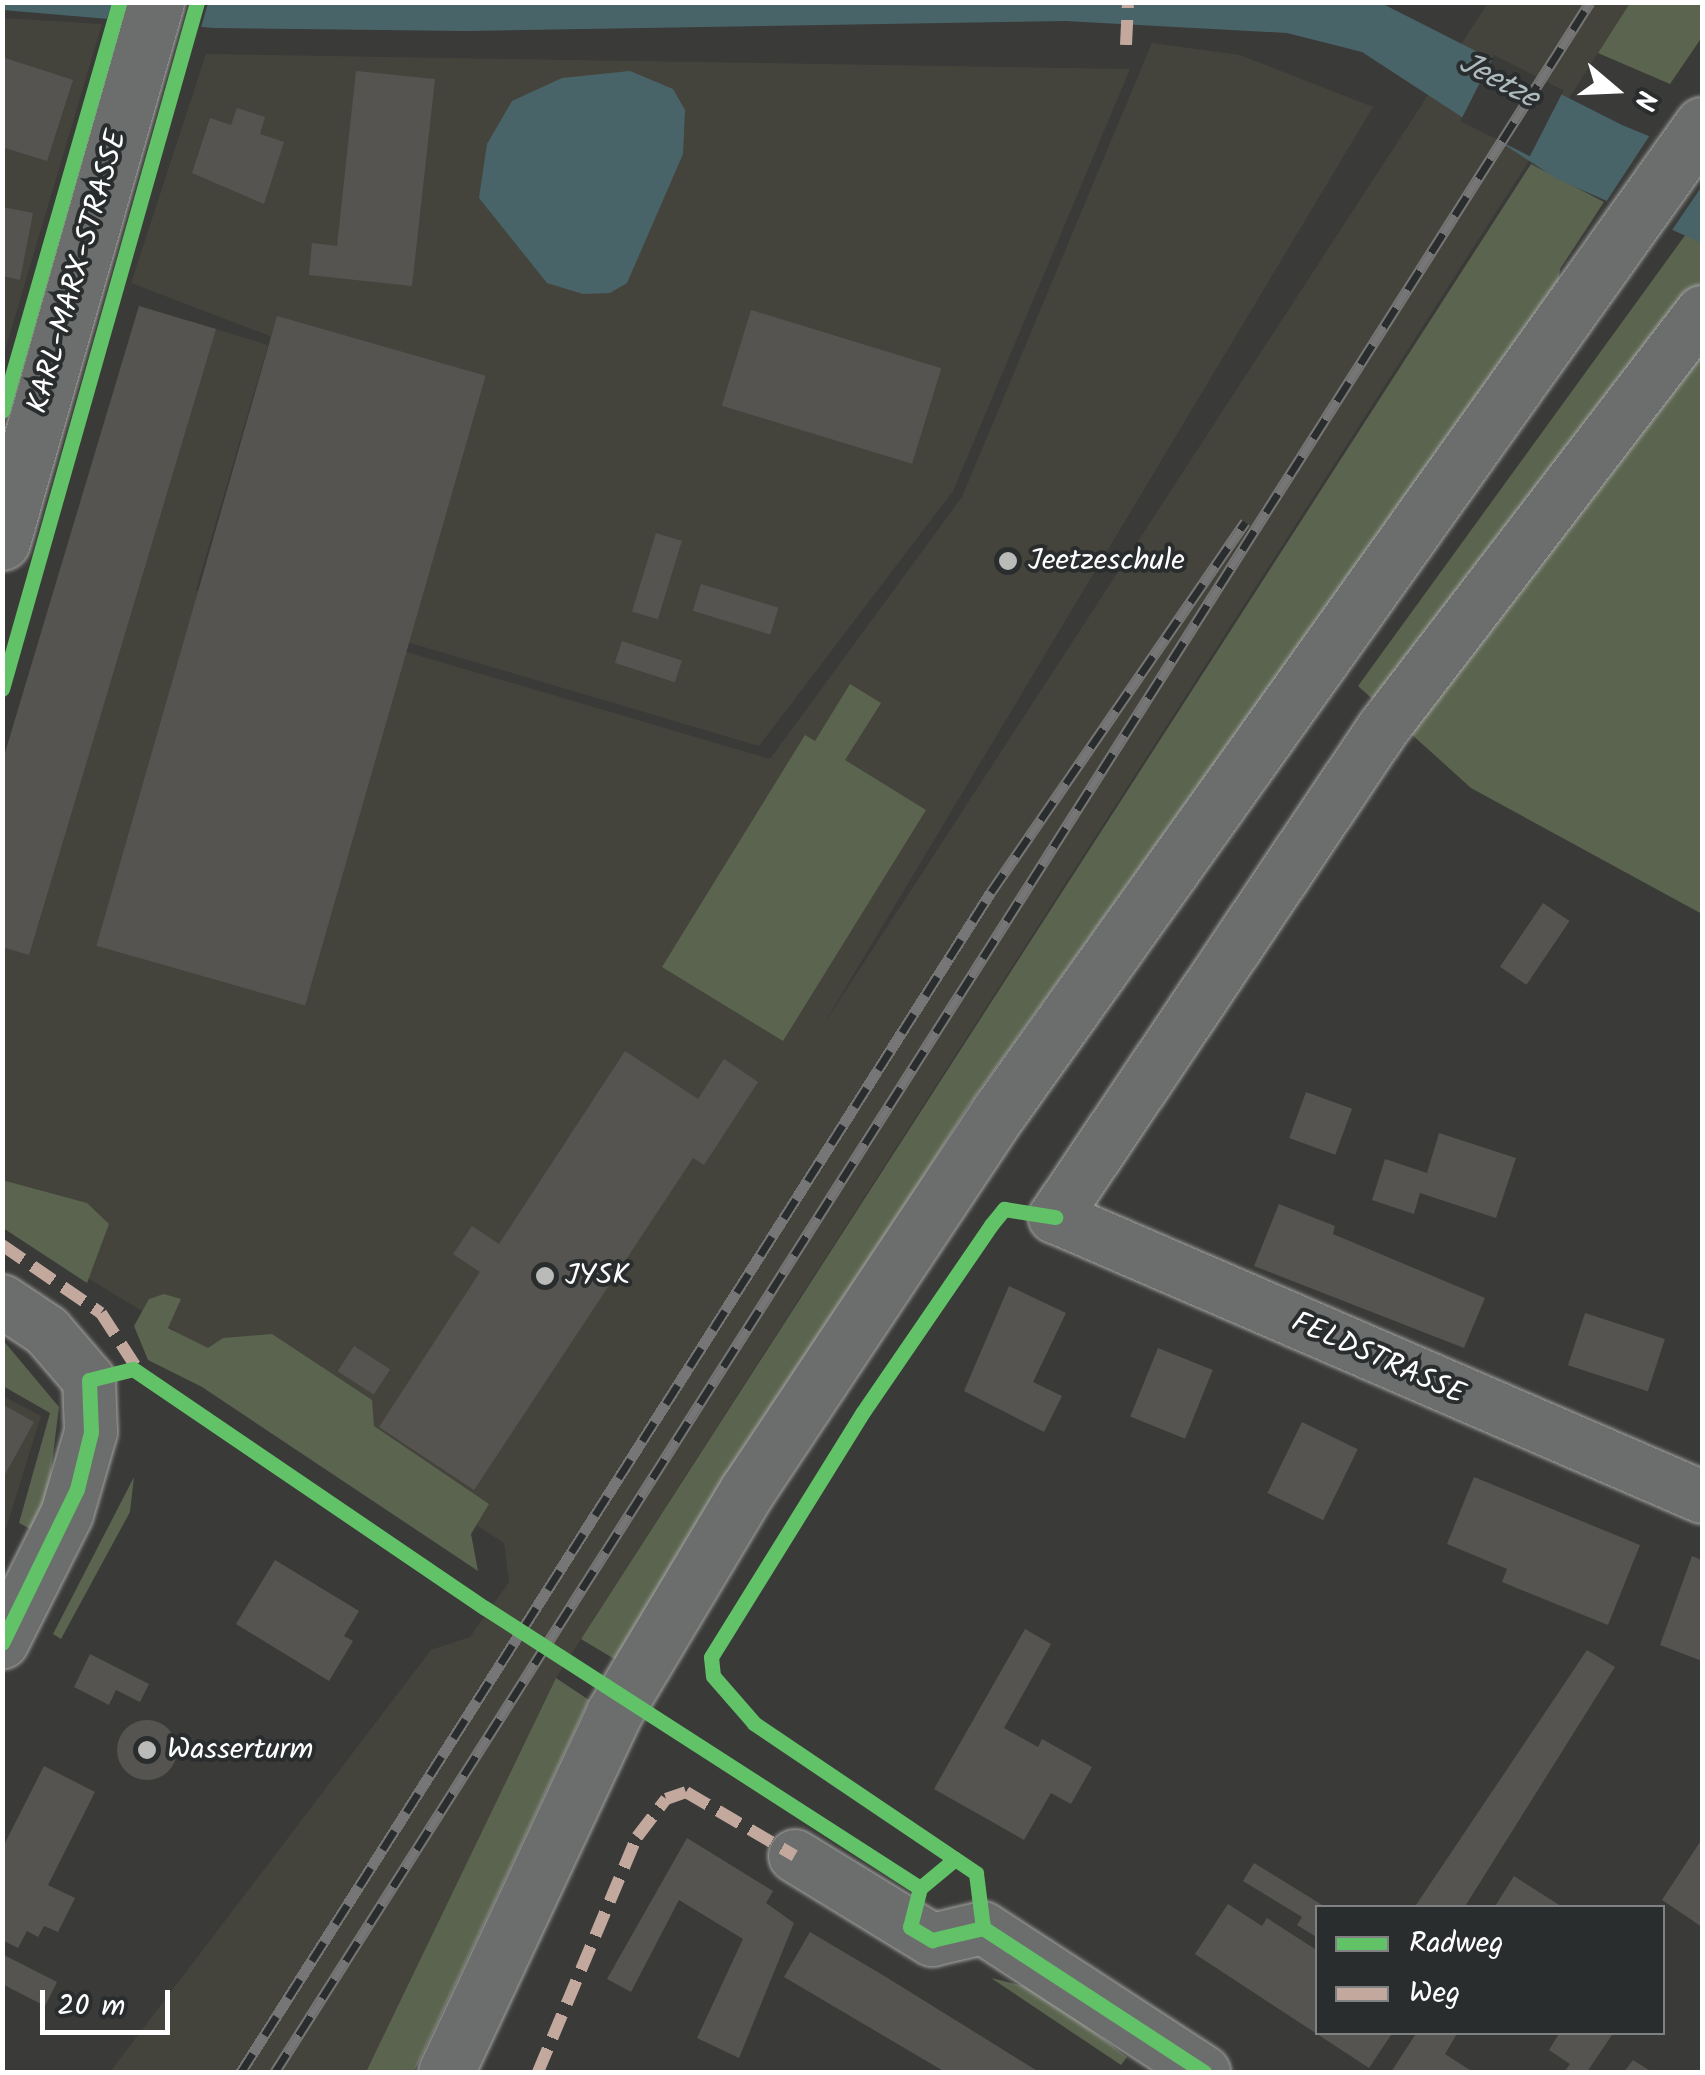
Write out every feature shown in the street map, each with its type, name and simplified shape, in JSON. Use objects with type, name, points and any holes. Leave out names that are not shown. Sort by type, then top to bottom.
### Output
[{"type":"main road","name":"KARL-MARX-STRASSE","points":[[2,542],[149,27]]},
{"type":"main road","points":[[446,2072],[614,1714],[747,1490],[999,1112],[1702,124]]},
{"type":"street","name":"FELDSTRASSE","points":[[1702,312],[1382,730],[1055,1217],[1702,1497]]},
{"type":"street","points":[[2,1301],[47,1330],[89,1380],[91,1432],[78,1488],[2,1644]]},
{"type":"street","points":[[795,1856],[932,1940],[983,1928],[1204,2072]]},
{"type":"shaded area","points":[[1488,3],[1630,3],[556,1678],[366,2072],[110,2072],[431,1650],[470,1637],[509,1582],[504,1543],[240,1370],[3,1227],[2,763],[139,306],[268,345],[196,590],[770,759],[962,497],[1152,43],[1240,55],[1373,107],[822,1027]]},
{"type":"shaded area","points":[[3,18],[102,24],[3,357]]},
{"type":"shaded area","points":[[206,54],[1130,69],[953,491],[759,746],[211,584],[283,341],[131,283]]},
{"type":"shaded area","points":[[3,1396],[41,1416],[3,1538]]},
{"type":"green space","points":[[1630,3],[1702,3],[1702,37],[1670,84],[1598,53]]},
{"type":"green space","points":[[1531,164],[1604,202],[1560,269],[1558,284],[967,1108],[616,1660],[581,1639]]},
{"type":"green space","points":[[1686,234],[1702,243],[1702,914],[1471,788],[1358,686]]},
{"type":"green space","points":[[850,684],[881,703],[845,760],[926,810],[783,1041],[662,967],[805,735],[815,741]]},
{"type":"green space","points":[[2,1180],[87,1203],[109,1224],[87,1283],[3,1228]]},
{"type":"green space","points":[[164,1294],[181,1299],[168,1328],[208,1348],[223,1338],[272,1334],[372,1400],[374,1426],[489,1504],[471,1534],[478,1571],[202,1387],[148,1360],[134,1326],[149,1299]]},
{"type":"green space","points":[[2,1339],[59,1407],[48,1495],[34,1531],[19,1523],[50,1413],[3,1386]]},
{"type":"green space","points":[[134,1477],[130,1512],[61,1639],[53,1634]]},
{"type":"green space","points":[[556,1678],[589,1700],[414,2072],[366,2072]]},
{"type":"green space","points":[[991,1978],[1037,1989],[1127,2057],[1121,2065]]},
{"type":"water","name":"Jeetze","points":[[2,3],[1381,3],[1622,125],[1702,158],[1702,243],[1557,179],[1362,52],[1287,33],[1065,21],[467,31],[214,28],[3,10]]},
{"type":"water","points":[[630,71],[673,89],[685,110],[683,154],[627,283],[610,293],[583,294],[547,283],[479,198],[487,144],[512,101],[562,78]]},
{"type":"pier","points":[[112,3],[208,3],[200,31],[105,24]]},
{"type":"pier","points":[[1494,55],[1563,90],[1530,156],[1460,121]]},
{"type":"pier","points":[[1652,132],[1702,153],[1702,186],[1670,233],[1604,205]]},
{"type":"building","points":[[2,57],[73,80],[47,161],[2,147]]},
{"type":"building","points":[[356,71],[435,79],[412,286],[309,275],[312,243],[337,246]]},
{"type":"building","points":[[237,108],[265,117],[260,134],[284,142],[264,204],[192,173],[210,118],[231,125]]},
{"type":"building","points":[[2,207],[33,213],[20,280],[2,276]]},
{"type":"building","points":[[139,306],[216,329],[29,955],[2,947],[2,763]]},
{"type":"building","points":[[751,310],[941,368],[912,464],[722,406]]},
{"type":"building","points":[[277,316],[486,376],[305,1005],[96,946]]},
{"type":"building","points":[[656,533],[682,541],[658,619],[632,611]]},
{"type":"building","points":[[701,584],[778,608],[770,634],[693,611]]},
{"type":"building","points":[[622,641],[682,660],[675,682],[615,663]]},
{"type":"building","points":[[1543,903],[1570,921],[1526,985],[1500,967]]},
{"type":"building","points":[[625,1051],[698,1099],[724,1059],[758,1082],[704,1165],[693,1158],[474,1490],[379,1427],[480,1272],[453,1254],[472,1226],[499,1244]]},
{"type":"building","points":[[1306,1092],[1352,1109],[1335,1155],[1289,1138]]},
{"type":"building","points":[[1439,1133],[1516,1158],[1496,1218],[1420,1193],[1414,1214],[1372,1200],[1385,1159],[1427,1173]]},
{"type":"building","points":[[1279,1204],[1335,1226],[1333,1234],[1485,1298],[1464,1348],[1254,1266]]},
{"type":"building","points":[[1009,1286],[1066,1313],[1033,1382],[1062,1396],[1044,1432],[964,1391]]},
{"type":"building","points":[[1585,1313],[1665,1339],[1648,1391],[1568,1365]]},
{"type":"building","points":[[354,1346],[390,1369],[374,1395],[338,1371]]},
{"type":"building","points":[[1158,1348],[1213,1370],[1185,1439],[1130,1417]]},
{"type":"building","points":[[2,1404],[34,1422],[2,1480]]},
{"type":"building","points":[[1302,1422],[1358,1449],[1323,1520],[1267,1493]]},
{"type":"building","points":[[1474,1477],[1640,1545],[1608,1625],[1502,1582],[1507,1569],[1447,1544]]},
{"type":"building","points":[[1692,1556],[1702,1560],[1702,1661],[1660,1645]]},
{"type":"building","points":[[275,1560],[359,1611],[344,1636],[353,1641],[329,1681],[236,1624]]},
{"type":"building","points":[[1025,1629],[1051,1644],[1004,1728],[1038,1747],[1042,1739],[1092,1767],[1071,1804],[1051,1793],[1024,1840],[934,1789]]},
{"type":"building","points":[[1587,1650],[1615,1667],[1466,1905],[1416,1905]]},
{"type":"building","points":[[90,1654],[149,1684],[140,1702],[116,1690],[109,1705],[74,1687]]},
{"type":"building","name":"Wasserturm","points":[[147,1720],[168,1729],[177,1750],[168,1771],[147,1780],[126,1771],[117,1750],[126,1729]]},
{"type":"building","points":[[44,1766],[95,1792],[48,1885],[75,1898],[58,1932],[44,1926],[38,1937],[27,1931],[18,1948],[2,1940],[2,1849]]},
{"type":"building","points":[[687,1838],[773,1891],[766,1903],[794,1923],[739,2058],[697,2038],[743,1939],[679,1900],[631,1992],[607,1979]]},
{"type":"building","points":[[1702,1839],[1702,1927],[1662,1900]]},
{"type":"building","points":[[1254,1863],[1322,1905],[1315,1905],[1315,1936],[1297,1925],[1302,1917],[1243,1881]]},
{"type":"building","points":[[1514,1876],[1559,1905],[1496,1905]]},
{"type":"building","points":[[1228,1904],[1262,1926],[1267,1918],[1315,1949],[1315,2033],[1195,1954]]},
{"type":"building","points":[[810,1932],[1039,2072],[945,2072],[784,1977]]},
{"type":"building","points":[[2,1954],[57,1982],[45,2006],[2,1984]]},
{"type":"building","points":[[1319,2035],[1391,2035],[1369,2068]]},
{"type":"building","points":[[1415,2035],[1456,2035],[1445,2054],[1473,2072],[1391,2072]]},
{"type":"building","points":[[1558,2035],[1612,2035],[1587,2072],[1564,2072],[1570,2064],[1549,2050]]},
{"type":"building","points":[[1633,2060],[1652,2072],[1624,2072]]},
{"type":"railway","points":[[275,2072],[1590,2]]},
{"type":"railway","points":[[241,2072],[991,892],[1245,522]]},
{"type":"marked path","points":[[1126,45],[1128,2]]},
{"type":"marked path","points":[[2,1245],[101,1313],[140,1373]]},
{"type":"marked path","points":[[538,2072],[637,1837],[666,1799],[686,1792],[795,1856]]},
{"type":"cycle path","points":[[2,411],[119,2]]},
{"type":"cycle path","points":[[2,689],[197,2]]},
{"type":"cycle path","points":[[983,1928],[976,1873],[754,1723],[713,1676],[711,1657],[863,1412],[991,1225],[1004,1209],[1055,1217]]},
{"type":"cycle path","points":[[2,1643],[77,1489],[91,1432],[89,1380],[133,1369],[485,1608],[920,1888]]},
{"type":"cycle path","points":[[955,1859],[920,1888],[910,1927],[932,1940],[983,1928],[1204,2072]]},
{"type":"place","name":"Jeetzeschule","points":[[1008,561]]},
{"type":"place","name":"JYSK","points":[[545,1276]]},
{"type":"place","name":"Wasserturm","points":[[147,1750]]}]
